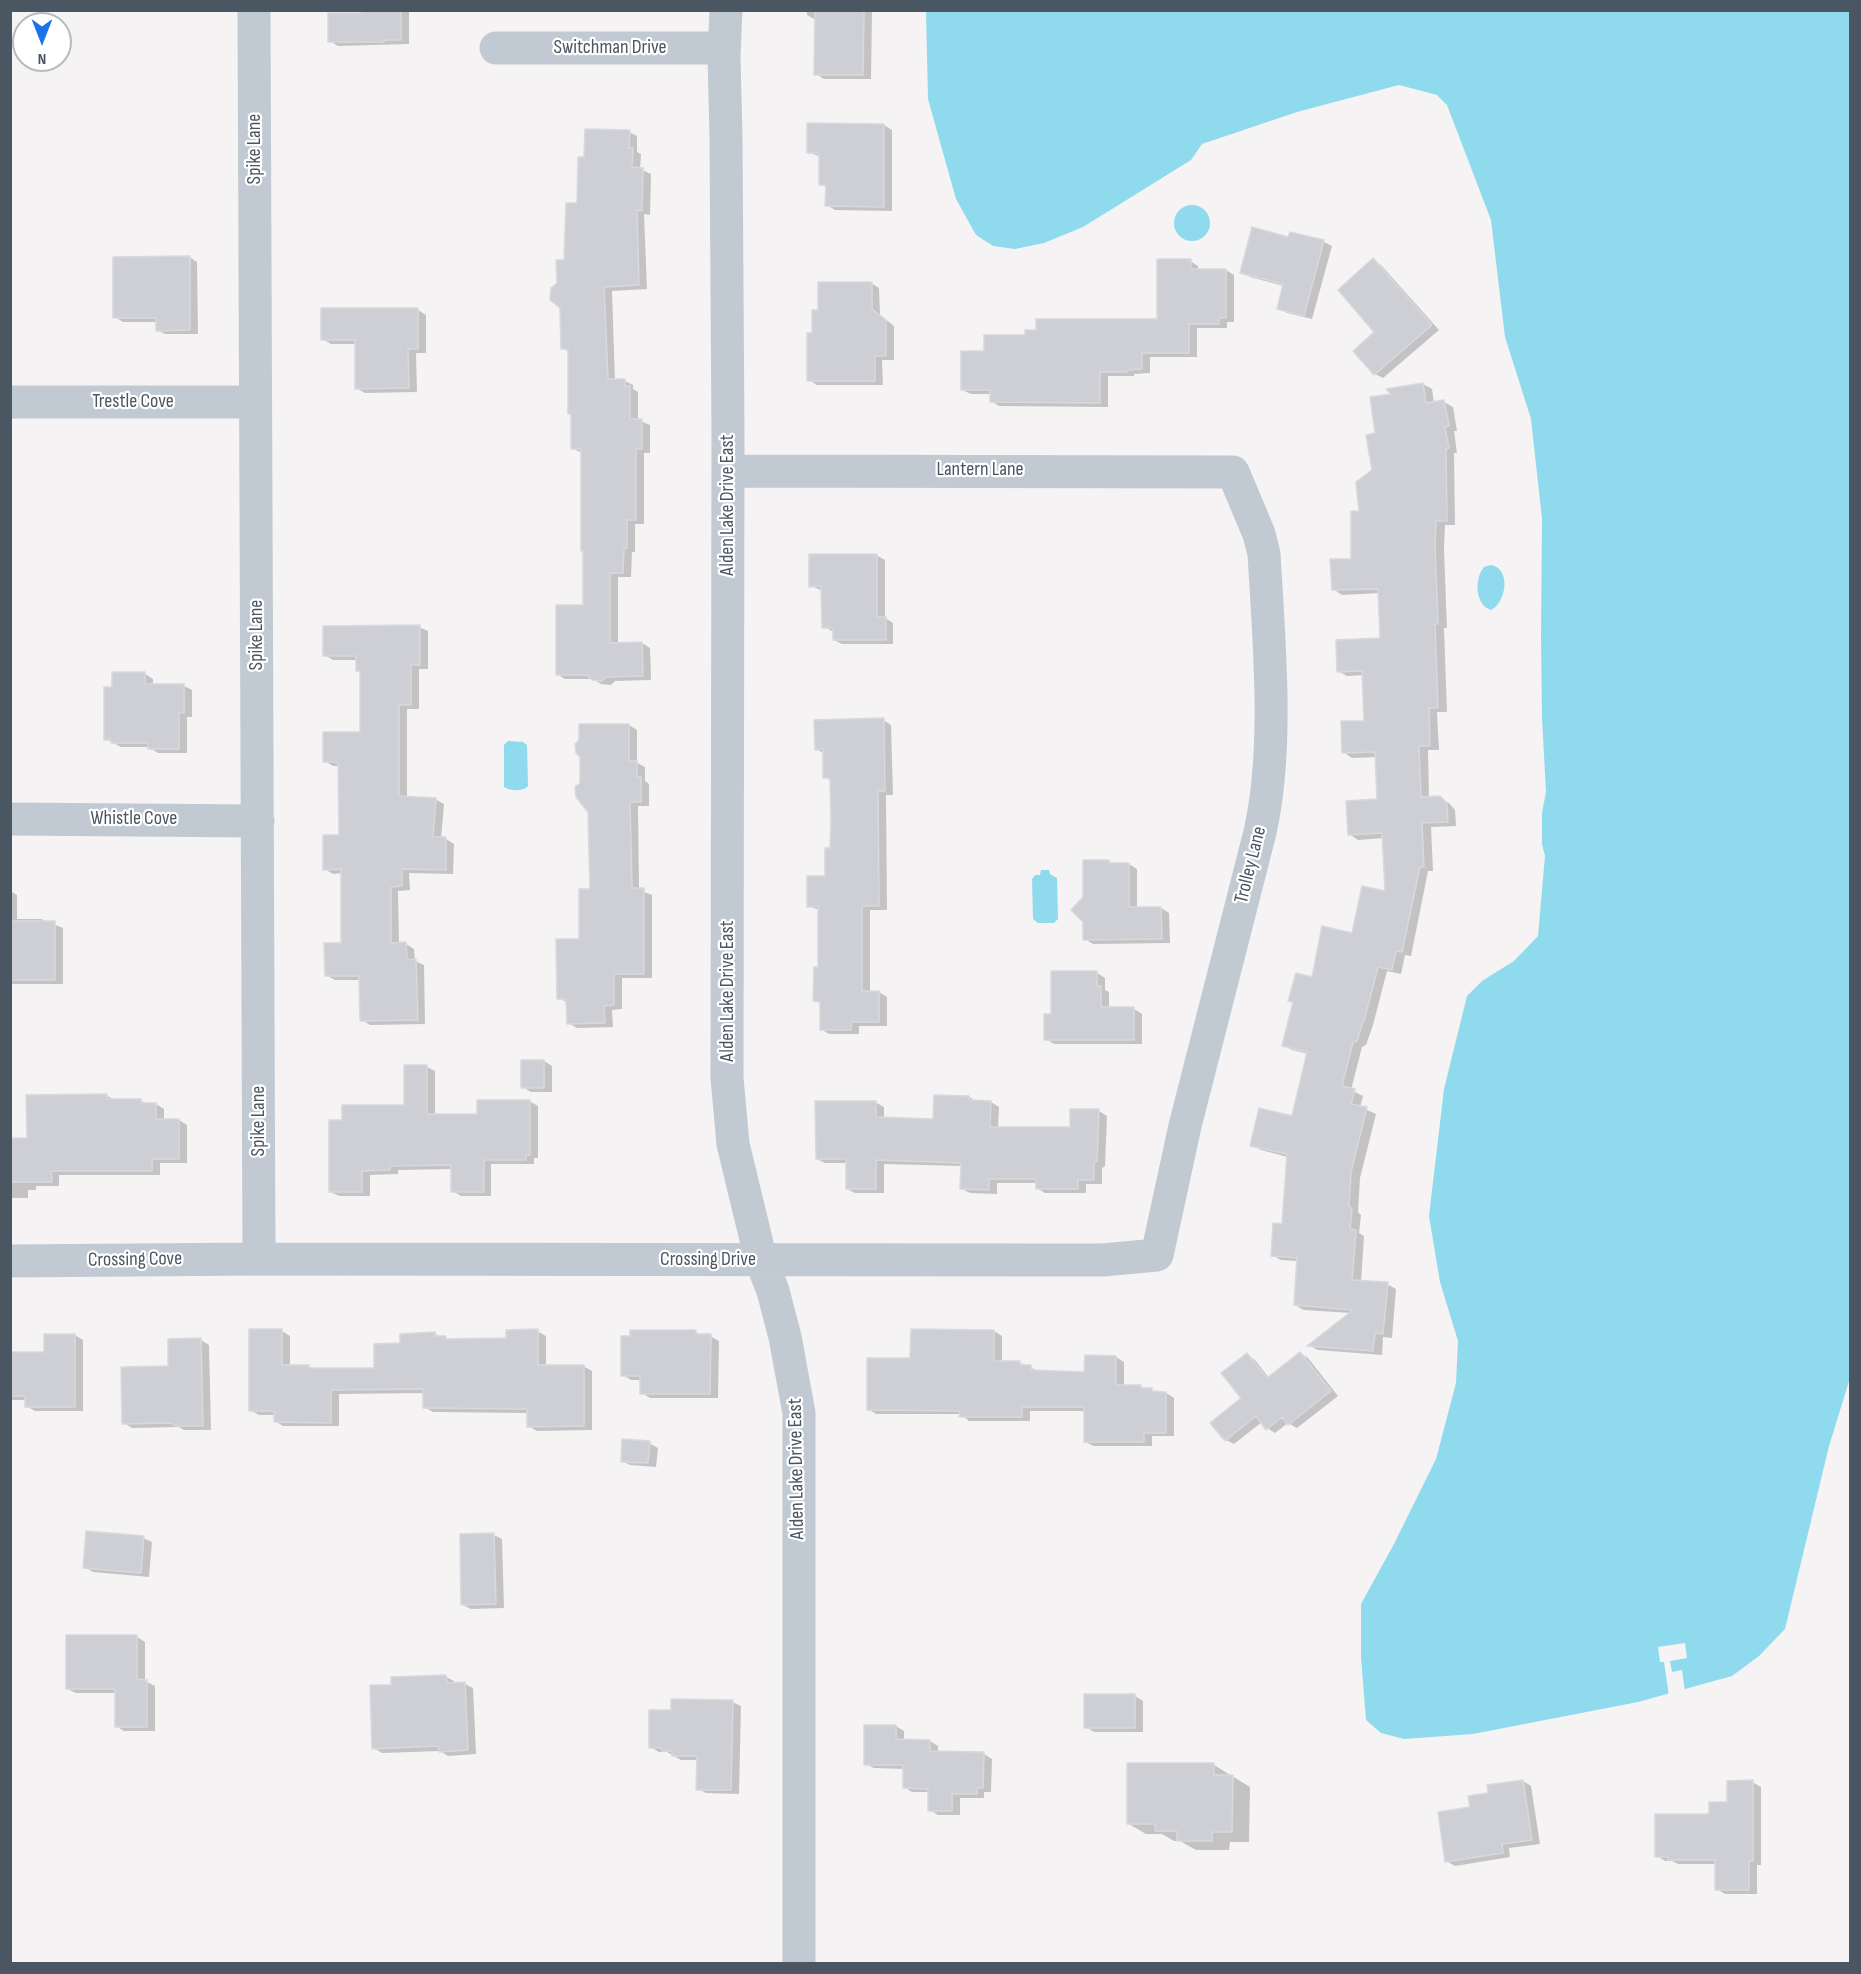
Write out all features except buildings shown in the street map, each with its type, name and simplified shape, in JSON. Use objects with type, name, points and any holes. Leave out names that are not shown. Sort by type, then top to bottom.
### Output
[{"type":"street","name":"Spike Lane","points":[[254,10],[259,1259]]},
{"type":"street","name":"Alden Lake Drive East","points":[[726,10],[724,48],[728,471],[727,1078],[733,1144],[761,1260],[773,1291],[785,1337],[799,1413],[799,1964]]},
{"type":"street","name":"Switchman Drive","points":[[496,48],[724,48]]},
{"type":"street","name":"Trestle Cove","points":[[10,402],[255,402]]},
{"type":"street","name":"Lantern Lane","points":[[728,471],[1233,472]]},
{"type":"street","name":"Trolley Lane","points":[[1156,1255],[1185,1126],[1264,814],[1269,776],[1270,698],[1264,554],[1259,534],[1233,472]]},
{"type":"street","name":"Whistle Cove","points":[[10,819],[258,821]]},
{"type":"street","name":"Crossing Drive","points":[[259,1259],[1103,1260],[1156,1255]]},
{"type":"street","name":"Crossing Cove","points":[[10,1261],[259,1259]]},
{"type":"water","points":[[926,11],[1850,11],[1850,1378],[1829,1446],[1785,1629],[1759,1656],[1732,1676],[1638,1702],[1473,1734],[1404,1739],[1381,1733],[1366,1720],[1361,1657],[1361,1604],[1436,1459],[1456,1383],[1458,1341],[1440,1282],[1429,1216],[1444,1089],[1467,996],[1482,981],[1514,961],[1538,936],[1545,856],[1542,844],[1542,813],[1546,792],[1542,718],[1542,519],[1531,419],[1505,337],[1491,220],[1447,105],[1437,95],[1399,85],[1297,112],[1202,144],[1191,160],[1083,227],[1044,243],[1015,249],[993,246],[976,235],[956,199],[928,99]]},
{"type":"water","points":[[1192,205],[1205,210],[1210,223],[1205,236],[1192,241],[1179,236],[1174,223],[1179,210]]},
{"type":"water","points":[[1491,565],[1502,572],[1504,586],[1501,600],[1491,610],[1482,603],[1478,585],[1484,567]]},
{"type":"water","points":[[508,741],[523,742],[527,745],[528,786],[520,790],[504,787],[504,745]]},
{"type":"water","points":[[1041,870],[1049,870],[1050,874],[1057,878],[1058,919],[1054,923],[1038,923],[1033,919],[1032,879],[1035,875],[1040,875]]},
{"type":"pier","points":[[1685,1643],[1687,1658],[1670,1661],[1672,1672],[1682,1670],[1685,1692],[1669,1696],[1664,1662],[1660,1662],[1658,1647]]}]
